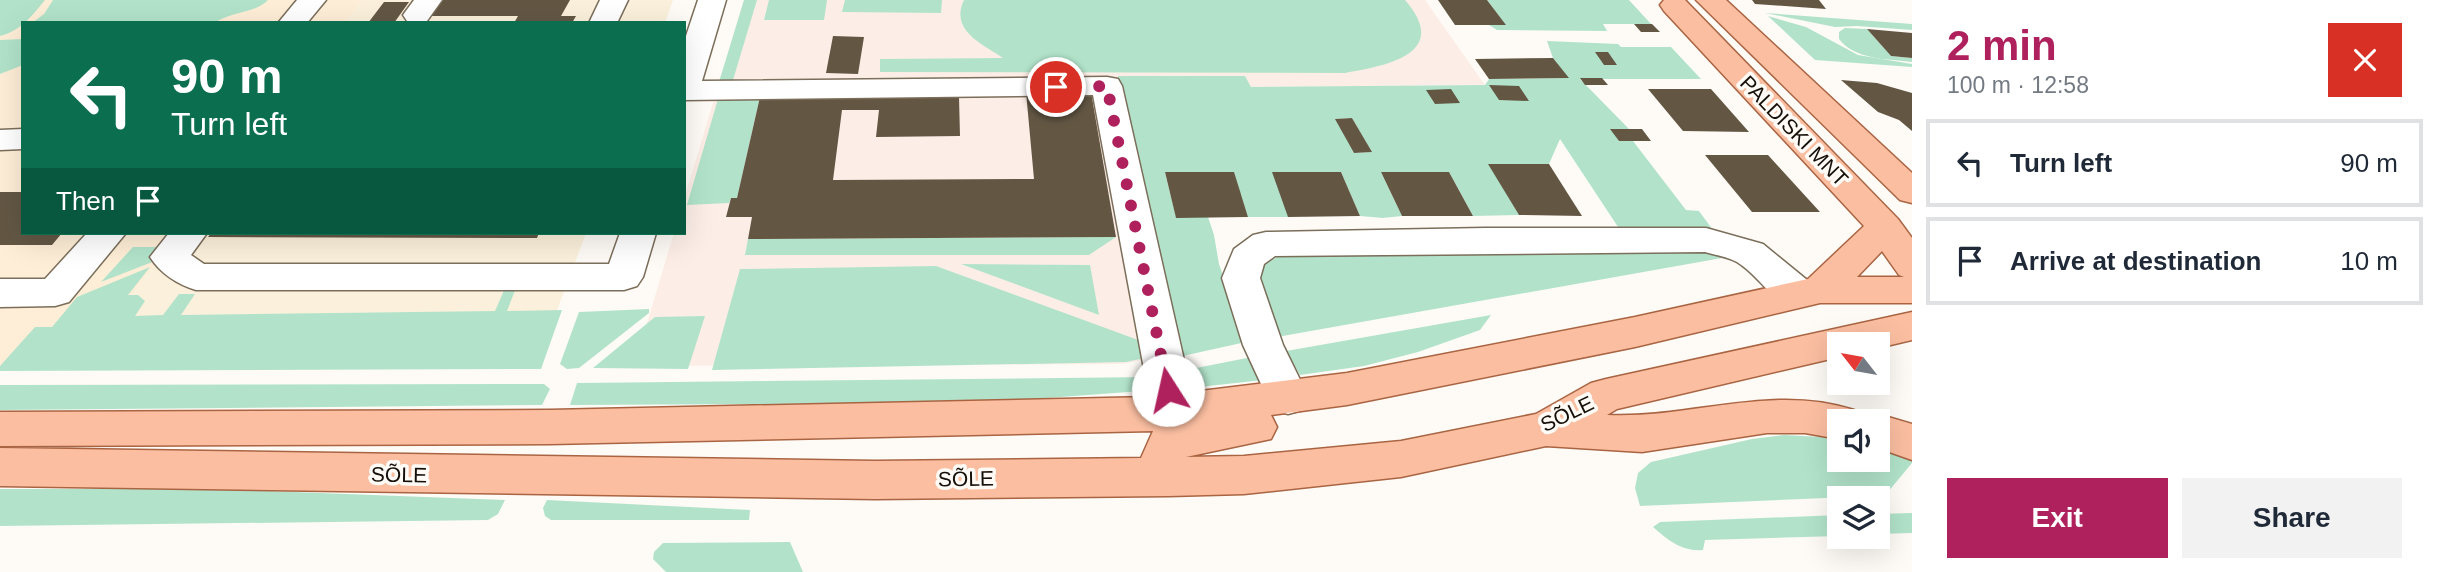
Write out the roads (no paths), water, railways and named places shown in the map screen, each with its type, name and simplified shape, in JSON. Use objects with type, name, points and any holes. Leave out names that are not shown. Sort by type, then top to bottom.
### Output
[{"type":"main road","name":"PALDISKI MNT","points":[[1710,0],[1907,185]]},
{"type":"main road","name":"PALDISKI MNT","points":[[1671,2],[1899,237],[1912,266]]},
{"type":"main road","points":[[1809,292],[1899,237]]},
{"type":"main road","points":[[0,429],[564,426],[1171,412],[1288,398],[1515,356],[1809,292],[1912,290]]},
{"type":"main road","points":[[1809,292],[1912,307]]},
{"type":"main road","name":"SÕLE","points":[[0,467],[461,476],[875,480],[1244,475],[1401,459],[1546,429],[1606,395],[1912,326]]},
{"type":"main road","points":[[1169,477],[1163,457],[1170,441],[1379,410],[1515,356]]},
{"type":"main road","points":[[1546,429],[1643,434],[1767,415],[1827,420]]},
{"type":"main road","points":[[1890,435],[1912,442]]},
{"type":"street","points":[[294,21],[312,0]]},
{"type":"street","points":[[604,21],[614,0]]},
{"type":"street","points":[[686,84],[712,0]]},
{"type":"street","points":[[686,90],[1107,86],[1165,369],[1171,412]]},
{"type":"street","points":[[0,140],[21,139]]},
{"type":"street","points":[[0,293],[55,292],[106,235]]},
{"type":"street","points":[[187,235],[169,257],[196,277],[624,277],[637,235]]},
{"type":"street","points":[[1288,398],[1266,353],[1241,278],[1247,258],[1266,244],[1706,240],[1750,253],[1809,292]]}]
